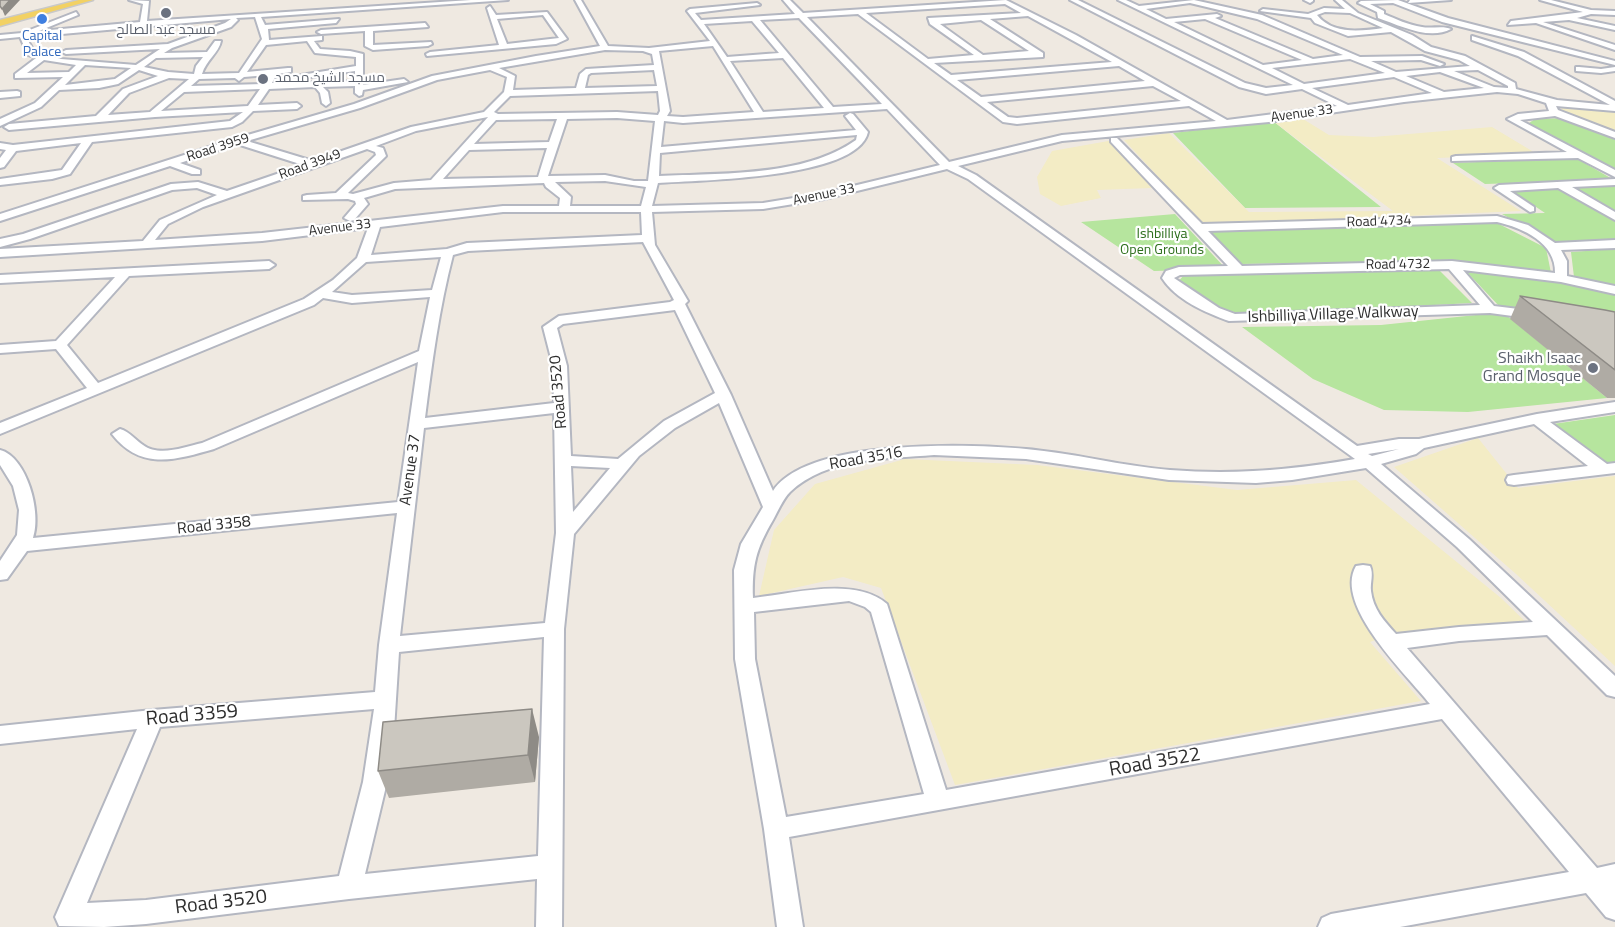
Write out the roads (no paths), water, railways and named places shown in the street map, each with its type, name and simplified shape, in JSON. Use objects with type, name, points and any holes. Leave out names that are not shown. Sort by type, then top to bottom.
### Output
[{"type":"main road","points":[[0,21],[69,0]]},
{"type":"main road","points":[[0,21],[76,0]]},
{"type":"main road","points":[[0,21],[88,0]]},
{"type":"street","points":[[132,0],[147,2],[143,24]]},
{"type":"street","points":[[312,12],[315,0]]},
{"type":"street","points":[[359,9],[362,0]]},
{"type":"street","points":[[0,38],[227,17],[505,0]]},
{"type":"street","points":[[578,0],[605,48]]},
{"type":"street","points":[[786,0],[889,106],[952,164],[1362,457],[1463,543],[1615,689]]},
{"type":"street","points":[[1073,0],[1242,85],[1266,91],[1445,68],[1481,68]]},
{"type":"street","points":[[1121,0],[1346,107]]},
{"type":"street","points":[[1338,0],[1354,12],[1428,49],[1458,57],[1481,68],[1512,85],[1512,90]]},
{"type":"street","points":[[1447,29],[1423,32],[1381,16],[1381,12],[1361,3],[1448,0]]},
{"type":"street","points":[[1543,0],[1591,12],[1615,13]]},
{"type":"street","points":[[488,1],[504,47]]},
{"type":"street","points":[[1138,8],[1188,1],[1313,15],[1324,10],[1354,12],[1422,10]]},
{"type":"street","points":[[540,2],[545,9],[542,12]]},
{"type":"street","points":[[760,115],[726,59],[691,9],[755,2],[768,17]]},
{"type":"street","points":[[698,22],[800,15],[839,9],[859,11],[946,2],[1003,2],[1030,14],[1224,122]]},
{"type":"street","points":[[1411,3],[1478,39],[1518,53],[1615,104]]},
{"type":"street","points":[[422,5],[431,66]]},
{"type":"street","points":[[913,7],[981,57]]},
{"type":"street","points":[[1262,10],[1310,39],[1442,94]]},
{"type":"street","points":[[859,11],[1004,119],[1017,121],[1188,103]]},
{"type":"street","points":[[431,66],[463,50],[562,41],[547,14],[542,12],[493,16]]},
{"type":"street","points":[[1492,34],[1533,21],[1566,18],[1591,12]]},
{"type":"street","points":[[25,34],[76,14]]},
{"type":"street","points":[[933,22],[1030,14]]},
{"type":"street","points":[[218,97],[243,74],[264,36],[256,15]]},
{"type":"street","points":[[1313,15],[1318,21],[1350,34]]},
{"type":"street","points":[[1164,21],[1218,16]]},
{"type":"street","points":[[55,88],[99,85],[118,81],[139,69],[169,46],[234,20],[227,17]]},
{"type":"street","points":[[1206,17],[1311,62]]},
{"type":"street","points":[[754,18],[831,110]]},
{"type":"street","points":[[983,18],[1062,70]]},
{"type":"street","points":[[1566,18],[1615,28]]},
{"type":"street","points":[[1445,20],[1492,34],[1615,63]]},
{"type":"street","points":[[264,36],[344,21]]},
{"type":"street","points":[[1533,21],[1615,48]]},
{"type":"street","points":[[264,36],[425,25]]},
{"type":"street","points":[[369,29],[369,46],[372,48],[428,44]]},
{"type":"street","points":[[1310,39],[1390,30]]},
{"type":"street","points":[[264,36],[290,46],[320,38],[322,32]]},
{"type":"street","points":[[25,34],[23,39],[33,54],[42,58],[110,62],[211,54]]},
{"type":"street","points":[[1478,39],[1510,38]]},
{"type":"street","points":[[310,40],[318,51],[335,55],[360,56],[359,99],[368,103]]},
{"type":"street","points":[[1164,46],[1208,42]]},
{"type":"street","points":[[143,133],[153,114],[162,104],[197,77],[200,66],[218,43]]},
{"type":"street","points":[[431,66],[490,66],[605,48],[651,50],[715,44]]},
{"type":"street","points":[[33,54],[169,46]]},
{"type":"street","points":[[42,58],[18,76],[94,68],[110,62],[130,48]]},
{"type":"street","points":[[463,50],[468,66]]},
{"type":"street","points":[[651,50],[656,53],[665,111],[657,126],[653,182],[646,208],[648,238],[655,256],[680,297],[679,304],[723,395],[771,506]]},
{"type":"street","points":[[1561,54],[1573,52]]},
{"type":"street","points":[[927,61],[1037,53]]},
{"type":"street","points":[[1518,53],[1589,57]]},
{"type":"street","points":[[726,59],[786,55]]},
{"type":"street","points":[[1262,67],[1353,58],[1425,58],[1497,89]]},
{"type":"street","points":[[1601,60],[1615,58]]},
{"type":"street","points":[[0,140],[7,123],[38,105],[84,62]]},
{"type":"street","points":[[110,62],[169,75],[197,77],[243,74],[270,78],[289,84],[319,81],[360,86],[410,81]]},
{"type":"street","points":[[240,64],[250,64]]},
{"type":"street","points":[[949,78],[1120,64]]},
{"type":"street","points":[[200,66],[210,65]]},
{"type":"street","name":"Road 3959","points":[[0,218],[41,218],[170,163],[368,103],[431,66]]},
{"type":"street","points":[[434,183],[495,116],[508,93],[511,76],[490,66]]},
{"type":"street","points":[[580,90],[584,74],[589,71],[658,67]]},
{"type":"street","points":[[182,89],[231,87],[270,78],[360,68]]},
{"type":"street","points":[[1579,69],[1598,71],[1615,69]]},
{"type":"street","points":[[0,146],[13,148],[232,124],[252,104],[270,78],[288,70]]},
{"type":"street","points":[[1598,71],[1615,77]]},
{"type":"street","points":[[99,119],[126,91],[169,75]]},
{"type":"street","points":[[319,81],[326,104]]},
{"type":"street","points":[[979,100],[1154,83]]},
{"type":"street","points":[[289,84],[303,121]]},
{"type":"street","points":[[99,85],[126,91]]},
{"type":"street","points":[[508,93],[661,88]]},
{"type":"street","name":"Avenue 33","points":[[0,255],[24,251],[262,237],[460,213],[564,208],[737,208],[795,202],[1062,138],[1269,119],[1442,94],[1497,89],[1512,90],[1552,107],[1615,108]]},
{"type":"street","points":[[0,94],[17,94]]},
{"type":"street","points":[[162,104],[296,102]]},
{"type":"street","points":[[7,123],[99,119],[252,104]]},
{"type":"street","name":"Road 3949","points":[[146,245],[154,231],[164,222],[189,209],[365,145],[426,126],[495,116],[629,115],[683,120],[889,106]]},
{"type":"street","points":[[1615,135],[1552,107],[1551,115],[1512,119],[1615,174]]},
{"type":"street","points":[[563,116],[553,145],[546,179],[566,197],[564,208]]},
{"type":"street","points":[[850,116],[863,132]]},
{"type":"street","points":[[656,150],[729,159],[786,170],[817,164],[851,149],[861,141],[863,132]]},
{"type":"street","points":[[307,198],[354,197],[394,186],[434,183],[605,178],[634,184],[653,182],[729,159],[863,132]]},
{"type":"street","points":[[0,182],[52,176],[66,172],[89,139]]},
{"type":"street","points":[[1114,140],[1238,269]]},
{"type":"street","points":[[237,141],[311,164]]},
{"type":"street","points":[[339,196],[381,156],[379,150],[365,145]]},
{"type":"street","points":[[466,147],[553,145]]},
{"type":"street","points":[[0,165],[13,148]]},
{"type":"street","points":[[1456,159],[1579,155]]},
{"type":"street","points":[[170,163],[196,172]]},
{"type":"street","points":[[1530,209],[1499,188],[1615,182]]},
{"type":"street","points":[[0,243],[41,218],[135,199],[171,187],[186,184],[198,185],[227,195]]},
{"type":"street","points":[[1560,184],[1615,217]]},
{"type":"street","points":[[110,190],[135,199]]},
{"type":"street","points":[[350,219],[362,204],[354,197]]},
{"type":"street","name":"Road 4734","points":[[1199,228],[1497,219],[1520,225],[1552,247]]},
{"type":"street","points":[[0,429],[309,302],[363,259],[376,223]]},
{"type":"street","points":[[363,259],[448,253],[467,247],[648,238]]},
{"type":"street","points":[[1561,278],[1560,260],[1552,247],[1615,244]]},
{"type":"street","name":"Avenue 37","points":[[349,887],[375,782],[389,645],[426,353],[437,293],[448,253]]},
{"type":"street","points":[[0,279],[269,265]]},
{"type":"street","points":[[1452,265],[1490,309]]},
{"type":"street","name":"Road 4732","points":[[1179,271],[1452,265],[1561,278],[1615,290]]},
{"type":"street","name":"Ishbilliya Village Walkway","points":[[1179,271],[1170,274],[1168,278],[1172,284],[1214,311],[1234,318],[1490,309],[1550,317]]},
{"type":"street","points":[[0,349],[60,345],[126,272]]},
{"type":"street","points":[[321,294],[352,299],[437,293]]},
{"type":"street","name":"Road 3520","points":[[549,927],[554,629],[565,533],[560,366],[550,325],[558,320],[679,304]]},
{"type":"street","points":[[60,345],[95,389]]},
{"type":"street","points":[[120,434],[142,452],[159,455],[182,453],[208,446],[426,353]]},
{"type":"street","points":[[565,533],[622,464],[666,424],[695,407],[723,395]]},
{"type":"street","points":[[1536,419],[1615,407]]},
{"type":"street","points":[[418,424],[562,408]]},
{"type":"street","points":[[1536,419],[1610,469]]},
{"type":"street","name":"Road 3516","points":[[790,927],[776,829],[745,659],[743,570],[750,544],[771,506],[782,490],[807,472],[838,461],[883,454],[934,450],[1026,454],[1169,475],[1221,479],[1292,475],[1362,457],[1410,451],[1419,444],[1536,419]]},
{"type":"street","points":[[0,455],[14,470],[27,499],[28,520],[22,545],[0,574]]},
{"type":"street","points":[[564,461],[622,464]]},
{"type":"street","points":[[1514,480],[1610,469]]},
{"type":"street","name":"Road 3358","points":[[22,545],[406,507]]},
{"type":"street","points":[[1363,571],[1360,585],[1363,603],[1373,621],[1448,709],[1603,878],[1615,908]]},
{"type":"street","points":[[744,606],[850,594],[872,602],[880,609],[938,802]]},
{"type":"street","points":[[1393,642],[1459,634],[1550,628]]},
{"type":"street","points":[[389,645],[554,629]]},
{"type":"street","name":"Road 3359","points":[[0,735],[152,719],[385,700]]},
{"type":"street","name":"Road 3522","points":[[776,829],[938,802],[1448,709]]},
{"type":"street","name":"Road 3520","points":[[66,922],[152,719]]},
{"type":"street","name":"Road 3520","points":[[66,922],[349,887],[551,866]]},
{"type":"street","points":[[1331,927],[1603,878]]},
{"type":"place","name":"مسجد عبد الصالح","points":[[166,13]]},
{"type":"place","name":"Capital Palace","points":[[42,19]]},
{"type":"place","name":"مسجد الشيخ محمد","points":[[263,79]]},
{"type":"place","name":"Shaikh Isaac Grand Mosque","points":[[1593,368]]},
{"type":"park label","name":"Ishbilliya Open Grounds","points":[[1162,244]]}]
